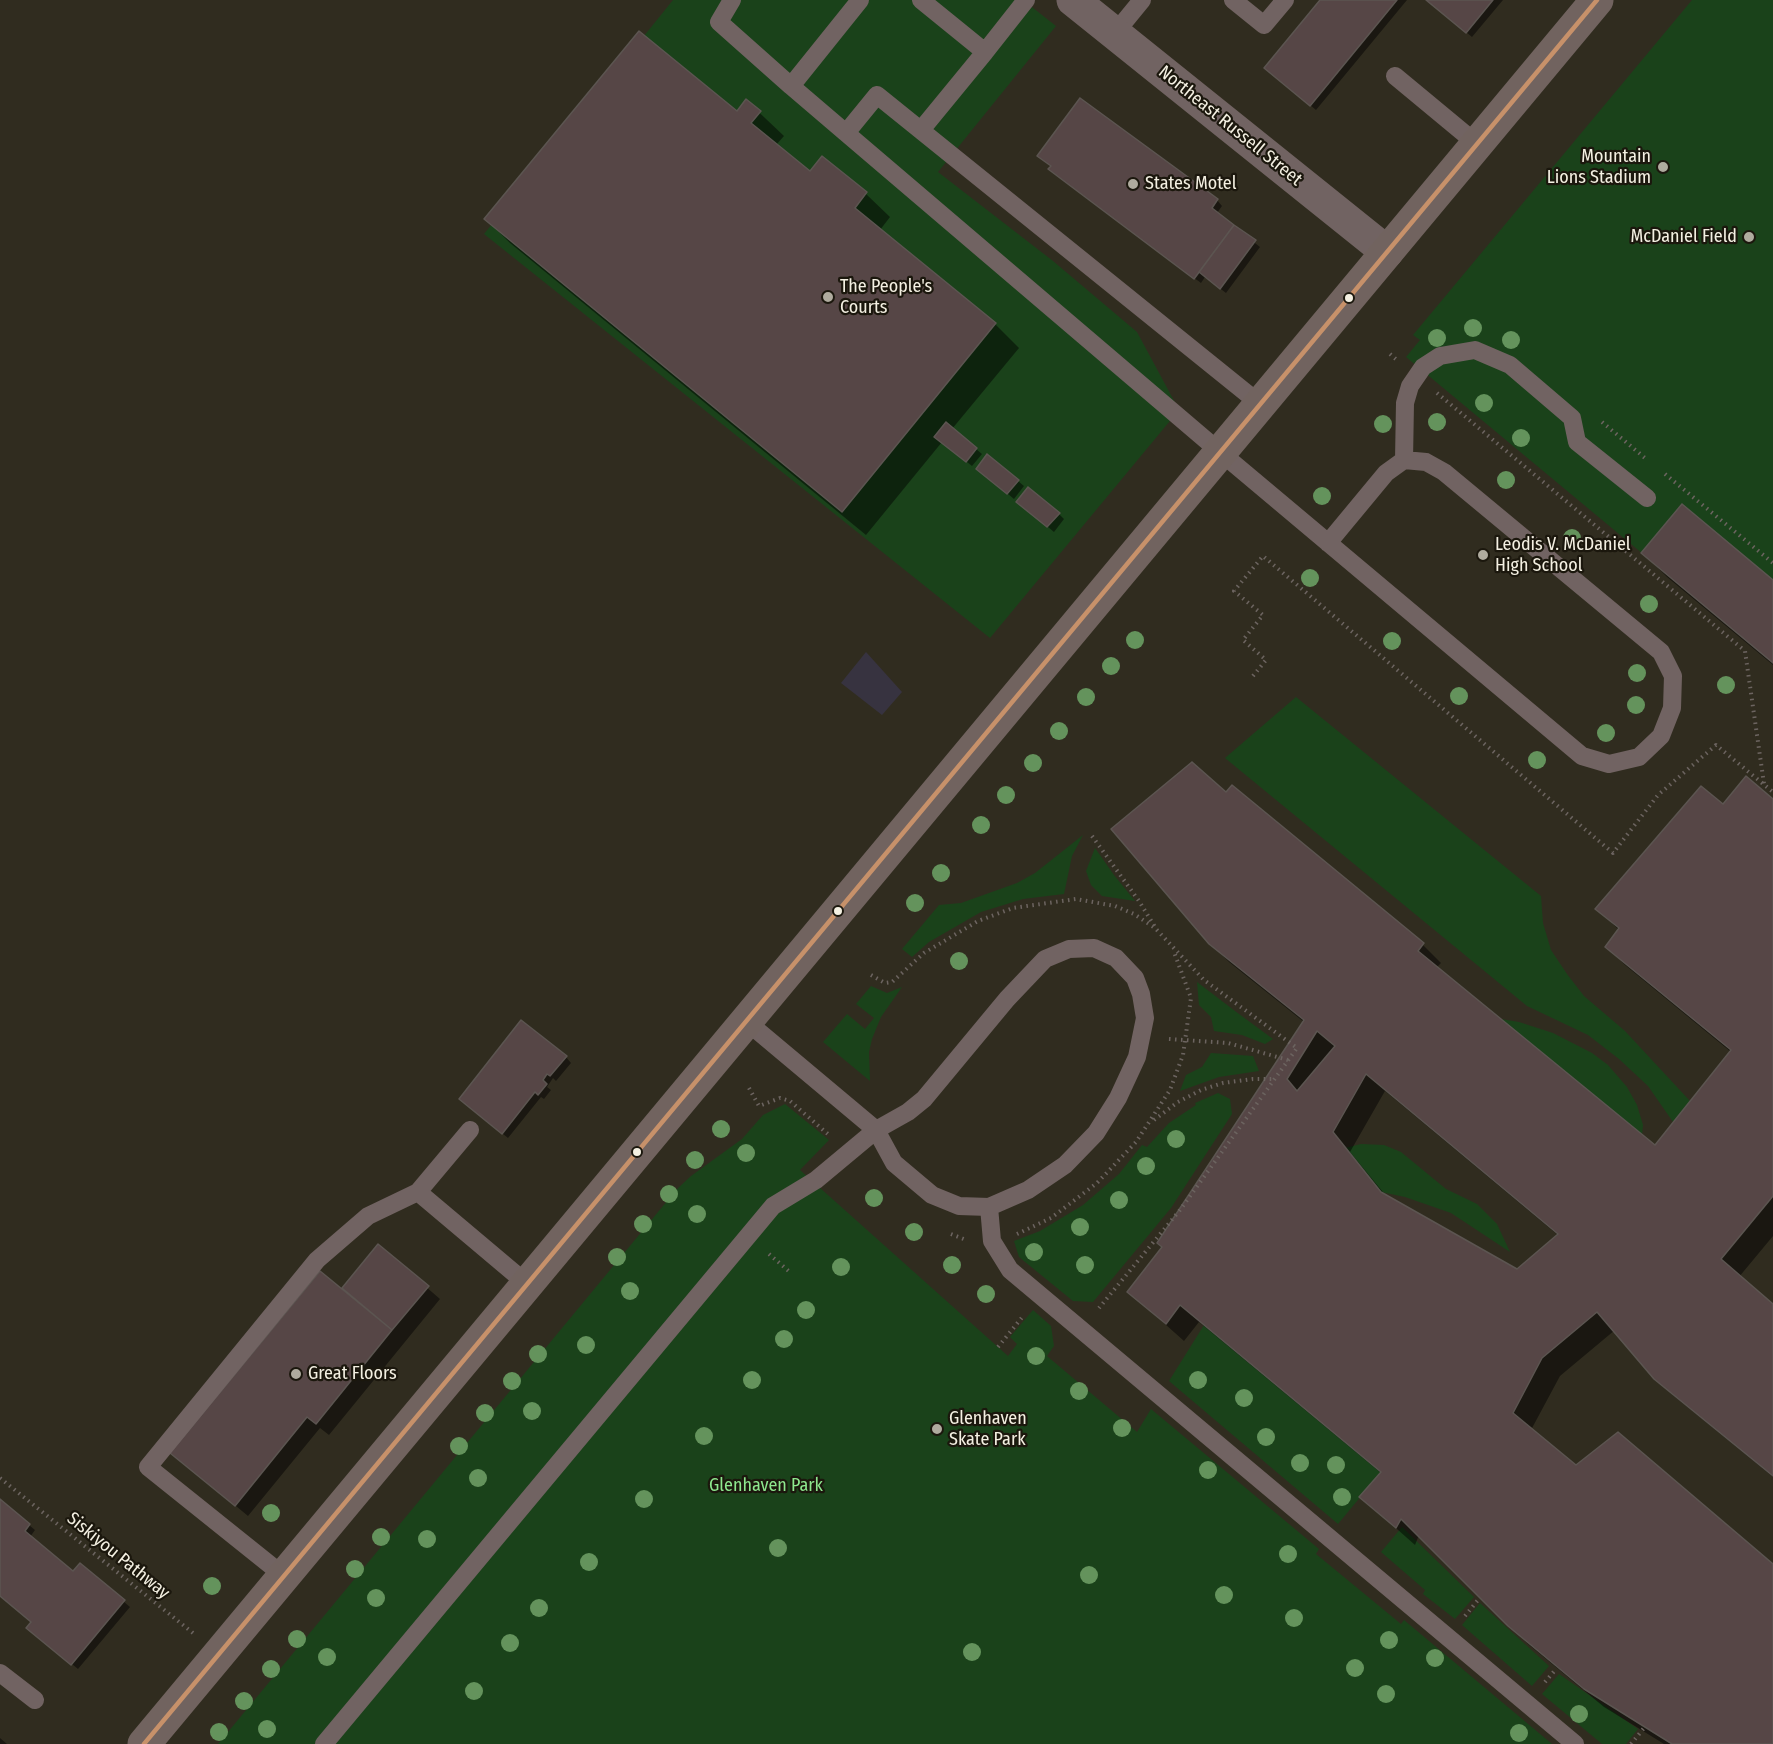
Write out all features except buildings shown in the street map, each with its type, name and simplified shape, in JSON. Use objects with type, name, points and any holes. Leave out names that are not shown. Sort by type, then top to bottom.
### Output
[{"type":"main road","points":[[144,1744],[1597,0]]},
{"type":"street","name":"Northeast Russell Street","points":[[1073,0],[1387,252]]},
{"type":"lane","points":[[732,0],[719,22],[790,86],[1220,452],[1328,543],[1582,756],[1609,764],[1639,757],[1661,736],[1672,708],[1673,676],[1661,652],[1444,472],[1426,462],[1404,460],[1386,473],[1328,543]]},
{"type":"lane","points":[[790,86],[861,0]]},
{"type":"lane","points":[[921,0],[985,51]]},
{"type":"lane","points":[[921,130],[1026,0]]},
{"type":"lane","points":[[1115,33],[1142,0]]},
{"type":"lane","points":[[1233,0],[1264,25],[1285,0]]},
{"type":"lane","points":[[1395,76],[1477,144]]},
{"type":"lane","points":[[846,133],[877,95],[1260,404]]},
{"type":"lane","points":[[1404,460],[1405,403],[1410,386],[1423,367],[1440,356],[1475,350],[1510,364],[1572,418],[1577,442],[1647,498]]},
{"type":"lane","points":[[324,1744],[773,1206],[816,1180],[876,1130],[924,1100],[1007,999],[1045,959],[1069,949],[1094,948],[1116,958],[1135,978],[1141,994],[1145,1018],[1137,1057],[1123,1088],[1095,1134],[1065,1165],[1028,1190],[989,1207],[960,1206],[932,1195],[894,1163],[876,1130],[746,1021]]},
{"type":"lane","points":[[284,1576],[148,1467],[318,1260],[368,1216],[418,1192],[470,1130]]},
{"type":"lane","points":[[418,1192],[526,1283]]},
{"type":"lane","points":[[989,1207],[992,1241],[1010,1270],[1575,1744]]},
{"type":"lane","points":[[0,1673],[34,1700]]},
{"type":"path","points":[[1390,354],[1745,651],[1764,785]]},
{"type":"path","points":[[1572,418],[1597,418],[1650,461]]},
{"type":"path","points":[[1659,469],[1773,563]]},
{"type":"path","points":[[1253,676],[1266,660],[1243,640],[1263,615],[1234,591],[1263,556],[1613,853],[1658,795],[1716,745],[1773,792]]},
{"type":"path","points":[[1092,837],[1139,901],[1155,928]]},
{"type":"path","points":[[944,1230],[967,1241],[992,1241],[1017,1234],[1051,1218],[1074,1203],[1122,1159],[1151,1123],[1170,1090],[1186,1041],[1191,998],[1173,948]]},
{"type":"path","points":[[1141,1037],[1228,1043],[1288,1060]]},
{"type":"path","points":[[1151,1123],[1178,1102],[1201,1090],[1223,1083],[1274,1079]]},
{"type":"path","points":[[749,1088],[759,1106],[780,1098],[790,1101],[850,1153]]},
{"type":"path","points":[[998,1347],[1040,1295]]},
{"type":"path","name":"Siskiyou Pathway","points":[[0,1478],[219,1654]]},
{"type":"path","points":[[1630,1744],[1644,1728]]},
{"type":"shaded area","points":[[866,652],[902,692],[882,715],[841,683]]},
{"type":"green space","name":"The People's Courts","points":[[673,0],[1023,0],[1056,26],[938,172],[1053,261],[1137,332],[1179,410],[990,638],[484,234]]},
{"type":"green space","name":"Mountain Lions Stadium","points":[[1692,0],[1773,0],[1773,662],[1406,357],[1420,340],[1413,335]]},
{"type":"green space","points":[[1296,697],[1541,896],[1543,923],[1551,950],[1567,974],[1584,996],[1625,1031],[1690,1101],[1673,1122],[1648,1086],[1619,1059],[1588,1035],[1527,1006],[1225,758]]},
{"type":"green space","points":[[1083,835],[1072,856],[1064,894],[1023,899],[981,912],[929,942],[912,957],[902,949],[939,905],[961,903],[1017,883],[1035,873]]},
{"type":"green space","points":[[1095,848],[1135,901],[1102,896],[1091,885],[1086,871]]},
{"type":"green space","points":[[1197,982],[1273,1039],[1265,1044],[1242,1035],[1214,1031],[1211,1017],[1199,1005]]},
{"type":"green space","points":[[871,986],[887,993],[902,987],[881,1017],[872,1039],[869,1052],[870,1081],[823,1042],[847,1014],[865,1029],[874,1018],[856,1004]]},
{"type":"green space","points":[[1501,1019],[1553,1033],[1592,1053],[1608,1065],[1627,1087],[1637,1105],[1643,1125],[1642,1135]]},
{"type":"green space","points":[[1211,1053],[1253,1056],[1259,1071],[1219,1077],[1180,1091],[1186,1075],[1202,1067]]},
{"type":"green space","points":[[1218,1093],[1230,1099],[1232,1114],[1171,1208],[1093,1302],[1073,1301],[1019,1257],[1014,1241],[1040,1231],[1083,1205],[1119,1174],[1142,1145],[1147,1147],[1169,1123],[1196,1105],[1195,1103]]},
{"type":"green space","name":"Glenhaven Park","points":[[785,1104],[829,1140],[800,1170],[1008,1356],[1017,1344],[1010,1337],[1033,1310],[1051,1326],[1054,1346],[1047,1356],[1137,1432],[1151,1409],[1319,1549],[1316,1554],[1401,1624],[1404,1620],[1552,1744],[218,1744],[677,1189],[742,1139],[763,1115]]},
{"type":"green space","points":[[1361,1144],[1384,1145],[1401,1152],[1446,1189],[1477,1204],[1497,1224],[1510,1252],[1451,1213],[1405,1197],[1381,1192],[1345,1148]]},
{"type":"green space","points":[[1204,1325],[1381,1472],[1338,1524],[1169,1381]]},
{"type":"green space","points":[[1402,1527],[1474,1597],[1455,1619],[1423,1594],[1425,1590],[1381,1552]]},
{"type":"green space","points":[[1480,1603],[1549,1666],[1532,1686],[1462,1625]]},
{"type":"green space","points":[[1559,1674],[1638,1729],[1626,1744],[1602,1744],[1542,1694]]},
{"type":"transit line","points":[[144,1744],[1597,0]]},
{"type":"place","name":"Mountain Lions Stadium","points":[[1663,167]]},
{"type":"place","name":"States Motel","points":[[1133,184]]},
{"type":"place","name":"McDaniel Field","points":[[1749,237]]},
{"type":"place","name":"The People's Courts","points":[[828,297]]},
{"type":"place","name":"Leodis V. McDaniel High School","points":[[1483,555]]},
{"type":"place","name":"Great Floors","points":[[296,1374]]},
{"type":"place","name":"Glenhaven Skate Park","points":[[937,1429]]}]
